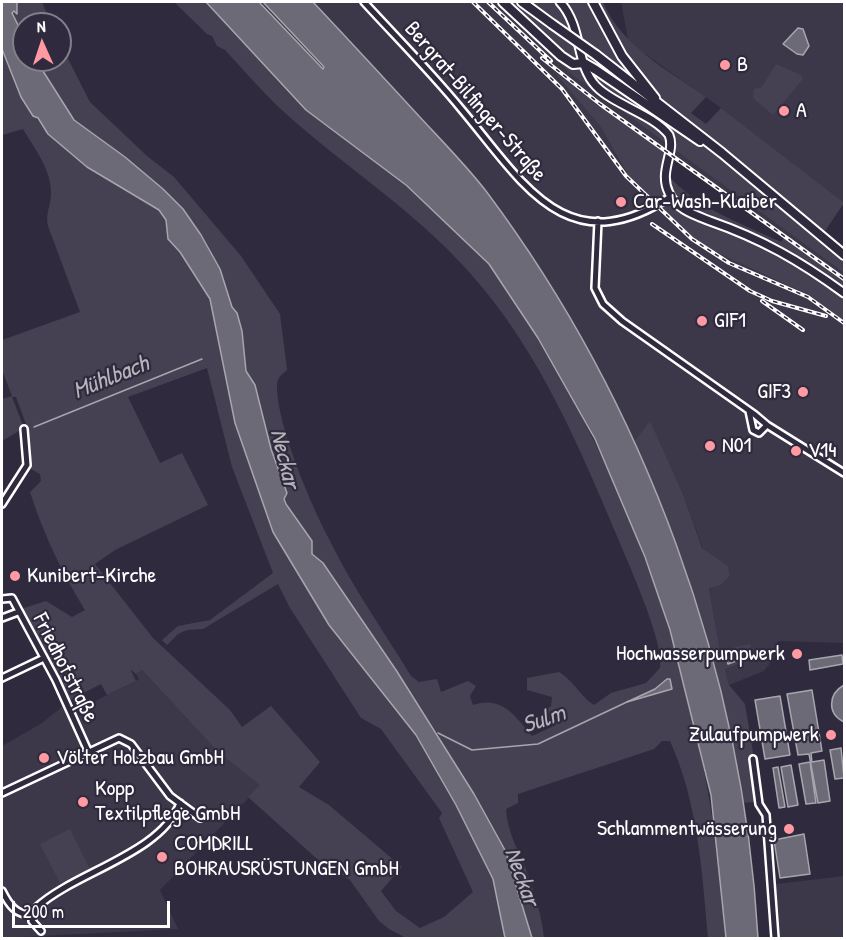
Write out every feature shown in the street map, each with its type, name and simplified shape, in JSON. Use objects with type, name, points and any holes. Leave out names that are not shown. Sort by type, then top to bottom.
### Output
[{"type":"highway","points":[[503,2],[561,56],[573,64],[584,63],[698,140],[722,153]]},
{"type":"highway","points":[[522,2],[657,101],[844,255]]},
{"type":"highway","points":[[594,2],[622,56],[650,89],[657,101]]},
{"type":"main road","points":[[560,2],[573,19],[584,63],[596,86],[669,135],[671,141],[664,174],[670,197],[683,209],[776,247],[844,293]]},
{"type":"street","name":"Bergrat-Bilfinger-Straße","points":[[364,2],[428,71],[519,180],[538,199],[565,215],[598,221],[637,215],[670,197]]},
{"type":"street","points":[[598,221],[595,288],[603,304],[768,425],[844,473]]},
{"type":"street","points":[[749,411],[753,430],[759,433],[768,425]]},
{"type":"street","points":[[2,504],[27,465],[28,452],[24,429]]},
{"type":"street","name":"Friedhofstraße","points":[[2,598],[12,598],[44,658],[89,753]]},
{"type":"street","points":[[2,618],[18,612]]},
{"type":"street","points":[[2,678],[44,658]]},
{"type":"street","points":[[2,793],[89,753],[115,738],[128,741],[155,778],[180,803],[200,818]]},
{"type":"street","points":[[753,759],[759,804],[766,815],[775,939]]},
{"type":"street","points":[[41,931],[32,921],[32,915],[44,901],[152,837],[170,822],[180,803]]},
{"type":"street","points":[[2,891],[14,910],[32,915]]},
{"type":"shaded area","points":[[2,2],[17,2],[17,12],[12,12],[12,72],[44,72],[74,120],[125,157],[163,189],[183,209],[201,235],[220,269],[232,307],[237,313],[242,331],[246,371],[255,385],[271,449],[287,493],[284,499],[286,504],[312,541],[312,554],[323,563],[396,670],[474,794],[506,852],[532,938],[505,938],[493,879],[456,805],[416,735],[329,625],[273,532],[235,423],[210,299],[180,252],[168,239],[166,220],[159,210],[87,167],[48,134],[21,97],[2,49]]},
{"type":"shaded area","points":[[17,2],[42,2],[46,12],[18,12]]},
{"type":"shaded area","points":[[174,2],[206,2],[474,248],[508,289],[527,318],[595,442],[652,578],[693,719],[708,791],[719,864],[726,938],[708,938],[701,863],[693,813],[670,741],[662,741],[654,749],[518,794],[518,803],[506,809],[511,835],[528,875],[542,922],[544,938],[532,938],[437,733],[323,563],[312,554],[312,541],[284,499],[277,461],[271,450],[255,385],[246,371],[242,331],[237,313],[232,307],[220,269],[201,235],[183,209],[163,189],[125,157],[74,120],[44,72],[72,72],[72,67],[90,102],[147,156],[174,177],[241,256],[280,314],[287,370],[277,384],[278,400],[295,462],[337,555],[411,676],[419,682],[437,679],[441,692],[468,681],[476,686],[470,696],[473,705],[492,703],[500,705],[514,715],[532,736],[554,726],[556,722],[549,721],[542,712],[551,706],[552,697],[527,690],[527,678],[559,672],[594,705],[611,693],[646,683],[660,668],[658,643],[653,627],[575,439],[518,335],[495,303],[469,272],[426,229],[284,112],[225,50],[217,46],[212,36],[207,34]]},
{"type":"shaded area","points":[[206,2],[259,2],[323,69],[324,67],[263,2],[313,2],[470,171],[543,274],[594,361],[638,451],[676,545],[708,641],[732,739],[749,838],[758,938],[726,938],[711,795],[670,630],[645,557],[595,439],[538,338],[489,264],[406,185],[306,110]]},
{"type":"shaded area","points":[[259,2],[263,2],[324,69],[322,69]]},
{"type":"shaded area","points":[[313,2],[496,2],[571,74],[844,273],[844,282],[555,73],[600,126],[627,174],[693,238],[713,251],[809,295],[844,323],[844,643],[778,641],[775,657],[764,671],[729,685],[725,669],[751,645],[720,650],[709,587],[721,585],[730,575],[728,566],[703,549],[683,494],[650,422],[634,442],[581,337],[488,194]]},
{"type":"shaded area","points":[[496,2],[603,2],[611,18],[634,45],[706,97],[691,113],[706,124],[721,108],[844,203],[825,231],[844,247],[844,273],[571,74]]},
{"type":"shaded area","points":[[621,2],[844,2],[844,204],[721,108],[635,47],[628,39]]},
{"type":"shaded area","points":[[798,28],[803,29],[809,46],[803,55],[797,54],[783,44]]},
{"type":"shaded area","points":[[2,49],[21,97],[48,134],[87,167],[159,210],[166,220],[168,239],[180,252],[210,299],[235,423],[314,598],[329,625],[416,735],[456,805],[493,879],[505,938],[406,938],[389,929],[379,921],[350,880],[316,858],[248,797],[260,785],[218,752],[142,670],[136,674],[130,669],[136,681],[107,695],[101,684],[70,700],[21,609],[46,601],[72,617],[85,610],[54,552],[30,492],[41,481],[40,474],[31,469],[29,432],[16,397],[12,397],[24,428],[2,441],[2,399],[12,396],[2,370],[2,340],[80,312],[48,226],[47,217],[51,194],[49,176],[23,129],[2,135]],"holes":[[[207,368],[232,467],[273,573],[210,620],[178,626],[162,640],[167,645],[178,634],[187,630],[203,629],[278,584],[290,608],[361,718],[381,729],[442,813],[439,818],[473,892],[444,917],[420,928],[396,911],[381,891],[402,867],[329,805],[299,787],[320,762],[271,706],[242,727],[230,710],[153,638],[95,564],[115,550],[208,505],[182,453],[160,463],[128,397]]]},
{"type":"shaded area","points":[[776,64],[801,75],[803,79],[773,115],[753,98],[754,89],[762,87]]},
{"type":"shaded area","points":[[553,71],[668,154],[667,174],[692,196],[720,214],[751,229],[781,242],[784,238],[844,282],[844,323],[809,295],[713,251],[693,238],[628,175],[600,126]]},
{"type":"shaded area","points":[[650,421],[683,494],[702,548],[728,566],[730,575],[721,585],[709,588],[720,650],[751,644],[750,659],[725,669],[729,685],[745,704],[761,801],[743,803],[724,703],[698,613],[634,442]]},
{"type":"shaded area","points":[[746,650],[747,657],[728,664],[725,654]]},
{"type":"shaded area","points":[[842,655],[843,664],[810,670],[809,660]]},
{"type":"shaded area","points":[[142,670],[218,752],[261,785],[160,890],[178,929],[2,938],[2,746],[42,723],[63,706],[69,713],[136,681],[139,679],[136,674]]},
{"type":"shaded area","points":[[670,679],[672,689],[627,702],[655,689]]},
{"type":"shaded area","points":[[844,685],[844,722],[832,709],[832,699]]},
{"type":"shaded area","points":[[812,690],[822,751],[811,753],[812,762],[824,760],[830,801],[818,803],[809,754],[798,755],[787,694]]},
{"type":"shaded area","points":[[780,696],[790,755],[765,759],[755,700]]},
{"type":"shaded area","points":[[841,748],[844,778],[835,779],[830,750]]},
{"type":"shaded area","points":[[810,762],[816,803],[806,804],[799,764]]},
{"type":"shaded area","points":[[791,765],[798,805],[788,807],[781,767]]},
{"type":"shaded area","points":[[778,767],[785,807],[779,808],[773,768]]},
{"type":"shaded area","points":[[70,829],[90,869],[60,883],[40,844]]},
{"type":"shaded area","points":[[804,834],[810,874],[780,878],[774,840]]},
{"type":"shaded area","points":[[844,876],[844,938],[780,938],[776,884]]},
{"type":"waterway","name":"Mühlbach","points":[[34,427],[202,359]]},
{"type":"waterway","name":"Sulm","points":[[438,733],[472,750],[538,744],[629,701]]},
{"type":"railway","points":[[473,2],[562,89],[626,176],[692,239],[729,263],[808,297],[844,323]]},
{"type":"railway","points":[[488,2],[551,61]]},
{"type":"railway","points":[[542,58],[600,104],[844,279]]},
{"type":"railway","points":[[652,224],[750,291],[772,301],[826,316]]},
{"type":"railway","points":[[762,301],[803,330]]},
{"type":"place","name":"B","points":[[725,65]]},
{"type":"place","name":"A","points":[[784,111]]},
{"type":"place","name":"Car-Wash-Klaiber","points":[[621,202]]},
{"type":"place","name":"GIF1","points":[[702,321]]},
{"type":"place","name":"GIF3","points":[[803,392]]},
{"type":"place","name":"N01","points":[[710,446]]},
{"type":"place","name":"V14","points":[[796,451]]},
{"type":"place","name":"Kunibert-Kirche","points":[[15,576]]},
{"type":"place","name":"Hochwasserpumpwerk","points":[[797,654]]},
{"type":"place","name":"Zulaufpumpwerk","points":[[831,735]]},
{"type":"place","name":"Völter Holzbau GmbH","points":[[44,758]]},
{"type":"place","name":"Kopp Textilpflege GmbH","points":[[83,802]]},
{"type":"place","name":"Schlammentwässerung","points":[[789,829]]},
{"type":"place","name":"COMDRILL BOHRAUSRÜSTUNGEN GmbH","points":[[162,857]]},
{"type":"water label","name":"Neckar","points":[[284,459]]},
{"type":"water label","name":"Neckar","points":[[521,877]]}]
